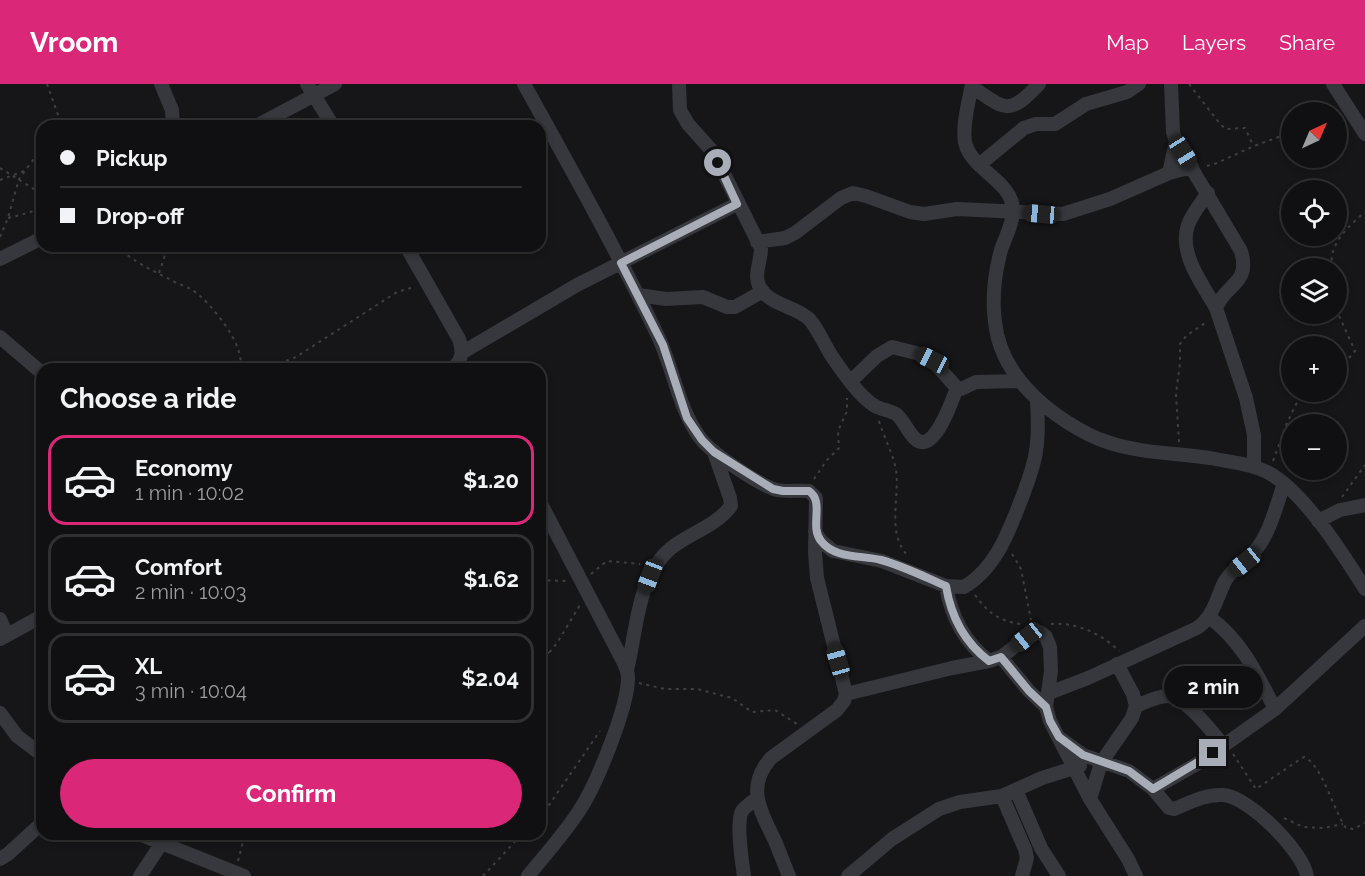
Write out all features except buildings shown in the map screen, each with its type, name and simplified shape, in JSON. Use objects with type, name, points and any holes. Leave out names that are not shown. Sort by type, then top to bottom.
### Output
[{"type":"street","points":[[161,84],[172,110],[173,120]]},
{"type":"street","points":[[264,120],[311,90],[335,84]]},
{"type":"street","points":[[524,84],[544,120]]},
{"type":"street","points":[[679,84],[680,110],[688,124],[713,152],[760,248],[761,256],[756,274],[762,291],[773,301],[809,319],[835,361],[851,381],[876,407],[899,416],[915,439],[921,442],[926,441],[936,432],[957,388]]},
{"type":"street","points":[[1039,84],[1015,106],[1006,107],[995,103],[972,85],[965,129],[965,142],[970,154],[1010,197],[1013,212],[996,276],[995,322],[1000,348],[1019,381],[1037,400],[1076,426],[1106,442],[1254,466],[1269,473],[1284,484],[1318,521],[1365,589]]},
{"type":"street","points":[[980,165],[1024,128],[1036,124],[1055,124],[1086,104],[1127,92],[1139,84]]},
{"type":"street","points":[[1172,84],[1173,132],[1176,142],[1241,251],[1245,264],[1243,276],[1223,297],[1217,311]]},
{"type":"street","points":[[1334,84],[1365,134]]},
{"type":"street","points":[[311,90],[329,120]]},
{"type":"street","points":[[546,125],[639,295],[663,345],[687,418],[702,440],[714,452],[773,489],[809,491],[816,498],[817,578],[846,694],[837,710],[771,758],[763,767],[759,777],[757,798],[760,809],[789,876]]},
{"type":"street","points":[[1169,173],[1176,142]]},
{"type":"street","points":[[757,242],[785,238],[795,233],[841,198],[853,193],[917,213],[957,209],[1063,214],[1110,199],[1169,173],[1192,167]]},
{"type":"street","points":[[1208,193],[1188,224],[1185,236],[1186,249],[1217,311],[1246,398],[1254,435],[1254,466]]},
{"type":"street","points":[[410,252],[459,339],[461,363],[577,285],[737,204]]},
{"type":"street","points":[[0,259],[36,241]]},
{"type":"street","points":[[639,295],[666,298],[703,297],[727,307],[735,307],[762,291]]},
{"type":"street","points":[[0,337],[36,369]]},
{"type":"street","points":[[851,381],[877,356],[892,347],[920,354],[932,360],[960,389],[976,382],[1019,381]]},
{"type":"street","points":[[815,532],[832,551],[882,561],[946,586],[957,588],[969,584],[992,560],[1005,542],[1036,453],[1037,400]]},
{"type":"street","points":[[528,876],[589,796],[616,728],[643,594],[658,562],[669,550],[717,520],[730,506],[730,498],[714,452]]},
{"type":"street","points":[[1049,693],[1197,628],[1209,617],[1226,579],[1256,550],[1264,536],[1284,484]]},
{"type":"street","points":[[1318,521],[1340,510],[1365,505]]},
{"type":"street","points":[[546,513],[585,587],[627,675]]},
{"type":"street","points":[[946,586],[952,611],[969,642],[995,659],[1046,707]]},
{"type":"street","points":[[1209,617],[1227,631],[1239,645],[1275,709]]},
{"type":"street","points":[[0,620],[3,637],[36,619]]},
{"type":"street","points":[[1153,789],[1202,761],[1275,709],[1365,626]]},
{"type":"street","points":[[846,694],[995,659],[1033,633],[1040,632],[1046,637],[1050,647],[1051,671],[1046,707],[1050,721],[1090,799],[1128,859],[1136,876]]},
{"type":"street","points":[[1090,799],[1098,762],[1132,718],[1136,706],[1117,664]]},
{"type":"street","points":[[1136,706],[1155,698],[1175,697],[1226,745]]},
{"type":"street","points":[[0,713],[17,736],[36,750]]},
{"type":"street","points":[[1059,737],[1083,755],[1129,771],[1153,789],[1169,808],[1173,809],[1208,796],[1231,796],[1245,802],[1261,815],[1300,860],[1306,869],[1307,876]]},
{"type":"street","points":[[848,876],[892,839],[939,809],[960,802],[1002,796],[1042,778],[1098,762]]},
{"type":"street","points":[[1016,790],[1041,848],[1059,876]]},
{"type":"street","points":[[1002,796],[1025,849],[1027,858],[1022,876]]},
{"type":"street","points":[[744,876],[741,814],[757,798]]},
{"type":"street","points":[[0,859],[9,854],[36,829]]},
{"type":"street","points":[[152,840],[240,874]]},
{"type":"street","points":[[140,876],[161,844]]},
{"type":"path","points":[[47,84],[60,120]]},
{"type":"path","points":[[1190,84],[1221,125],[1226,129],[1245,128],[1254,146]]},
{"type":"path","points":[[1192,167],[1217,164],[1281,136]]},
{"type":"path","points":[[0,237],[19,179],[36,156]]},
{"type":"path","points":[[0,168],[36,190]]},
{"type":"path","points":[[0,180],[24,171]]},
{"type":"path","points":[[8,218],[36,210]]},
{"type":"path","points":[[1331,258],[1331,253],[1336,243],[1365,212]]},
{"type":"path","points":[[0,224],[3,230]]},
{"type":"path","points":[[126,252],[159,273],[193,290],[214,310],[236,342],[241,363]]},
{"type":"path","points":[[159,273],[166,252]]},
{"type":"path","points":[[280,363],[296,357],[397,292],[410,287],[431,288]]},
{"type":"path","points":[[1180,454],[1176,394],[1180,344],[1186,336],[1217,311]]},
{"type":"path","points":[[1343,324],[1355,351],[1347,358]]},
{"type":"path","points":[[809,491],[819,470],[839,448],[838,431],[848,407],[848,387],[851,381]]},
{"type":"path","points":[[1269,473],[1297,402]]},
{"type":"path","points":[[876,407],[896,473],[897,537],[919,574]]},
{"type":"path","points":[[1340,510],[1342,496],[1365,465]]},
{"type":"path","points":[[1005,542],[1021,569],[1033,633]]},
{"type":"path","points":[[546,657],[585,587],[607,561],[636,564],[658,562]]},
{"type":"path","points":[[546,581],[585,587]]},
{"type":"path","points":[[627,675],[665,689],[697,689],[732,698],[752,712],[776,710],[790,718],[806,733]]},
{"type":"path","points":[[546,811],[603,726]]},
{"type":"path","points":[[1226,745],[1256,789],[1299,760],[1308,759],[1318,772],[1343,824],[1349,830],[1365,823]]},
{"type":"path","points":[[1261,815],[1290,819],[1304,827],[1324,828],[1343,824]]},
{"type":"path","points":[[240,874],[244,840]]},
{"type":"path","points":[[483,876],[516,840]]},
{"type":"route","points":[[718,163],[737,204],[621,263],[663,345],[687,418],[702,440],[714,452],[773,489],[801,490],[812,493],[816,498],[817,508],[815,532],[826,547],[832,551],[882,561],[946,586],[952,611],[969,642],[989,661],[1001,657],[1029,691],[1046,707],[1050,721],[1059,737],[1083,755],[1094,761],[1129,771],[1153,789],[1213,753]]}]
